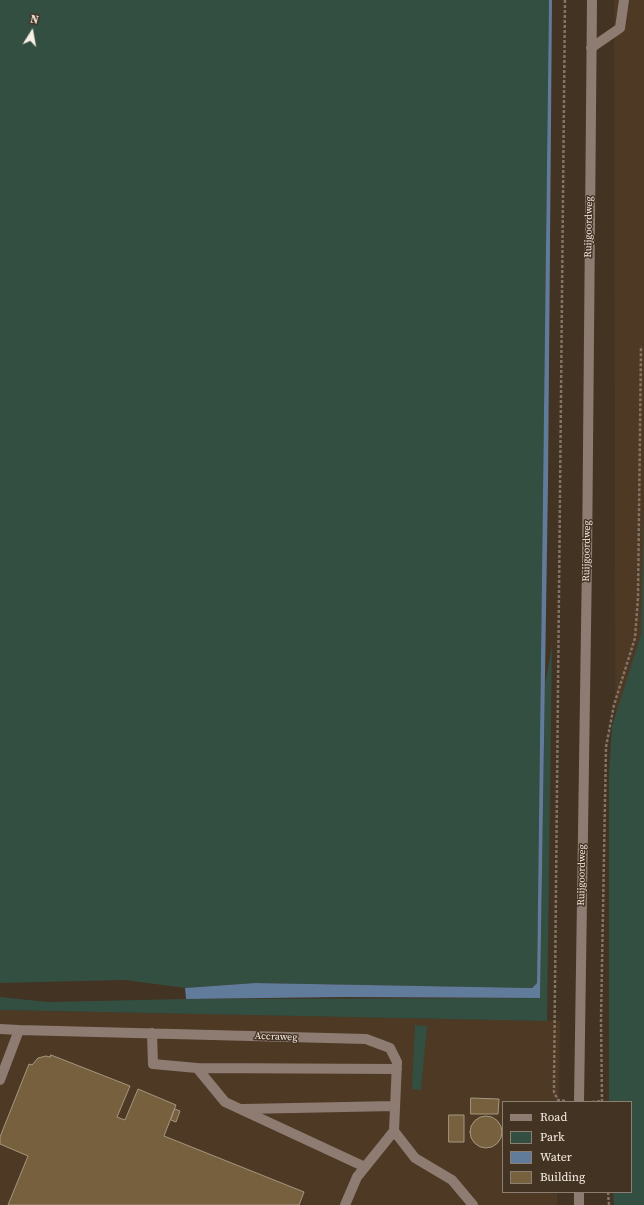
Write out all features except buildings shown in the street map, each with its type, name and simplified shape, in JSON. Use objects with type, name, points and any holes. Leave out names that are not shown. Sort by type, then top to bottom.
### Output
[{"type":"street","name":"Ruijgoordweg","points":[[579,1101],[587,553],[592,0]]},
{"type":"street","points":[[591,48],[620,28],[624,0]]},
{"type":"street","name":"Accraweg","points":[[0,1029],[366,1039],[390,1048],[397,1062],[394,1131]]},
{"type":"street","points":[[0,1080],[19,1030]]},
{"type":"street","points":[[152,1033],[153,1064],[197,1068],[397,1069]]},
{"type":"street","points":[[197,1068],[225,1102],[365,1167]]},
{"type":"street","points":[[239,1109],[395,1106]]},
{"type":"street","points":[[345,1205],[356,1177],[394,1131],[415,1158],[452,1180],[473,1205]]},
{"type":"street","points":[[579,1193],[579,1205]]},
{"type":"path","points":[[562,1101],[558,1100],[554,1092],[554,1084],[565,0]]},
{"type":"path","points":[[602,1101],[601,1020],[606,747],[614,705],[635,638],[638,598],[641,346]]},
{"type":"path","points":[[608,1193],[609,1205]]},
{"type":"shaded area","points":[[614,0],[644,0],[644,1205],[632,1193],[632,1101],[616,1101]]},
{"type":"shaded area","points":[[0,1010],[560,1021],[559,1101],[502,1101],[502,1193],[557,1193],[557,1205],[0,1205]]},
{"type":"green space","points":[[0,0],[549,0],[537,983],[532,988],[255,983],[185,988],[125,980],[0,983]]},
{"type":"green space","points":[[644,506],[644,1205],[614,1205],[613,1193],[632,1193],[632,1101],[609,1101],[609,773],[612,726],[641,635]]},
{"type":"green space","points":[[552,646],[547,1021],[0,1010],[0,997],[48,1002],[186,999],[540,998],[545,684]]},
{"type":"green space","points":[[415,1025],[427,1026],[421,1090],[412,1089]]},
{"type":"water","points":[[549,0],[552,0],[548,483],[540,998],[344,997],[186,999],[185,988],[255,983],[532,988],[537,983]]}]
